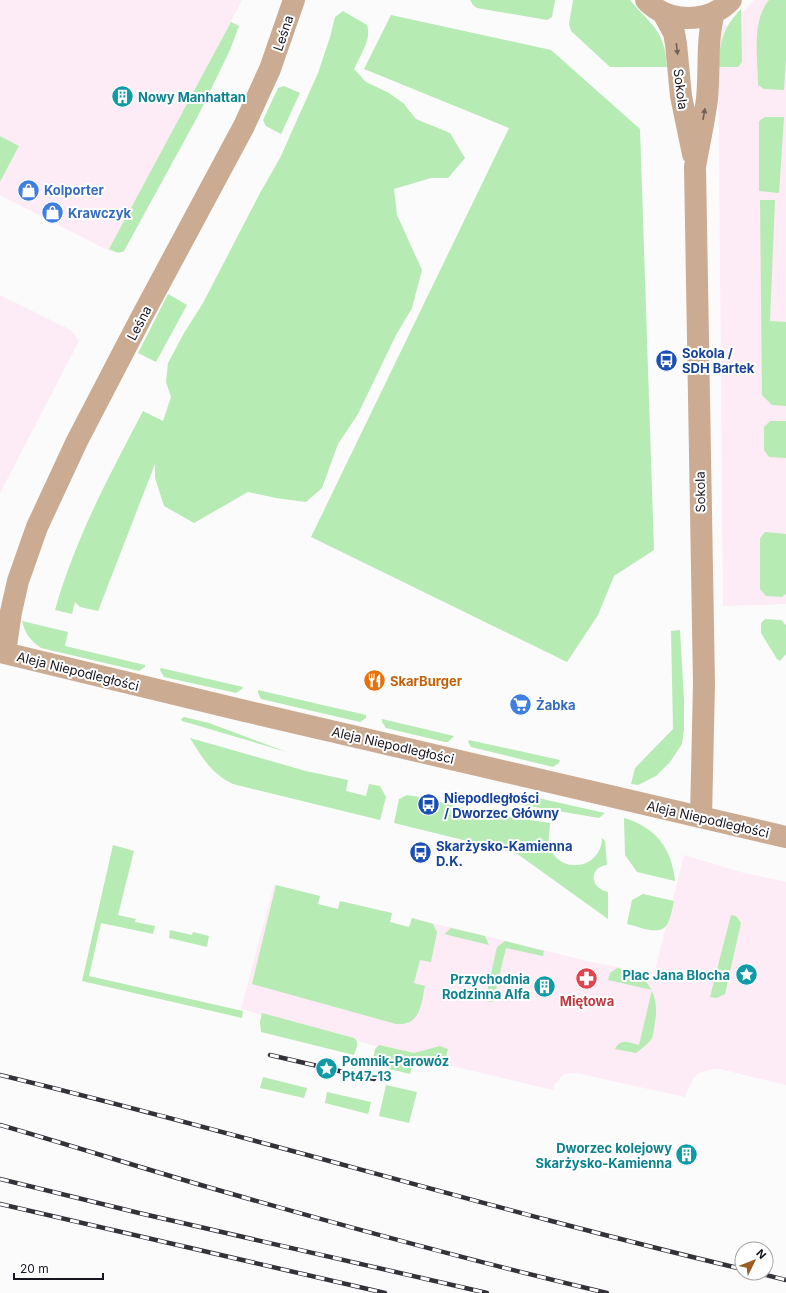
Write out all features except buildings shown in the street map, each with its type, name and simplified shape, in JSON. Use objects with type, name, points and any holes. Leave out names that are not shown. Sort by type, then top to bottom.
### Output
[{"type":"street","name":"Leśna","points":[[3,652],[18,581],[37,527],[77,441],[244,126],[270,69],[294,0]]},
{"type":"street","points":[[646,0],[663,13],[676,17],[702,17],[723,6]]},
{"type":"street","name":"Sokola","points":[[701,817],[704,684],[696,167],[707,98],[710,27],[723,6]]},
{"type":"street","name":"Sokola","points":[[663,13],[674,33],[681,96],[696,167]]},
{"type":"street","name":"Aleja Niepodległości","points":[[3,652],[238,710],[786,837]]},
{"type":"shaded area","name":"Nowy Manhattan","points":[[0,0],[242,0],[111,252],[0,195],[0,182],[19,146],[0,136]]},
{"type":"shaded area","points":[[754,0],[786,0],[786,604],[723,606],[718,30],[736,20]]},
{"type":"shaded area","points":[[0,295],[71,330],[79,341],[0,493]]},
{"type":"shaded area","points":[[684,855],[740,872],[786,882],[786,1085],[720,1069],[712,1069],[699,1073],[693,1078],[685,1097],[576,1073],[562,1076],[555,1084],[553,1090],[415,1057],[241,1009],[274,885],[320,896],[318,904],[338,909],[340,901],[392,913],[390,922],[409,927],[412,918],[591,962],[654,974]]},
{"type":"green space","points":[[470,0],[555,0],[552,17],[547,20],[477,8]]},
{"type":"green space","points":[[573,0],[630,0],[656,29],[660,36],[666,55],[667,67],[610,67],[571,31],[569,24]]},
{"type":"green space","points":[[769,0],[786,0],[786,59],[784,90],[764,89],[758,85],[758,29],[763,9]]},
{"type":"green space","points":[[741,9],[742,62],[738,67],[718,67],[721,42],[726,29]]},
{"type":"green space","points":[[343,11],[367,25],[367,42],[354,69],[366,82],[389,93],[403,103],[416,119],[450,133],[465,158],[448,178],[431,178],[394,189],[397,215],[422,270],[412,308],[396,335],[358,414],[338,444],[322,488],[306,502],[248,492],[194,523],[164,506],[155,478],[155,464],[98,611],[80,607],[75,602],[72,614],[55,610],[72,558],[94,508],[143,411],[163,421],[171,397],[166,382],[168,363],[184,333],[203,303],[260,193],[280,158],[318,73],[335,17]]},
{"type":"green space","points":[[391,15],[551,50],[640,129],[654,550],[614,576],[598,615],[567,662],[311,537],[509,128],[364,69]]},
{"type":"green space","points":[[231,22],[239,26],[230,50],[199,114],[124,251],[116,252],[109,249]]},
{"type":"green space","points":[[284,86],[300,93],[281,134],[266,126],[263,120],[278,88]]},
{"type":"green space","points":[[765,117],[784,117],[779,193],[759,191],[759,121]]},
{"type":"green space","points":[[0,136],[19,146],[0,182]]},
{"type":"green space","points":[[760,200],[775,200],[770,321],[786,322],[786,406],[772,405],[762,395]]},
{"type":"green space","points":[[168,294],[187,305],[156,362],[138,353]]},
{"type":"green space","points":[[770,421],[786,421],[786,458],[769,457],[764,450],[764,427]]},
{"type":"green space","points":[[765,532],[786,534],[786,594],[782,597],[766,596],[760,589],[760,538]]},
{"type":"green space","points":[[765,619],[781,620],[786,625],[786,654],[780,661],[777,659],[761,633],[761,623]]},
{"type":"green space","points":[[22,621],[68,632],[65,646],[145,665],[145,667],[139,671],[41,648],[29,637]]},
{"type":"green space","points":[[680,630],[684,700],[684,729],[682,744],[670,762],[656,776],[638,785],[631,784],[635,768],[673,729],[671,631]]},
{"type":"green space","points":[[161,668],[243,687],[236,693],[164,677],[160,670]]},
{"type":"green space","points":[[258,690],[366,715],[366,718],[360,722],[261,699]]},
{"type":"green space","points":[[184,717],[209,723],[287,752],[182,721],[181,719]]},
{"type":"green space","points":[[382,719],[454,736],[448,742],[445,742],[386,728],[382,722]]},
{"type":"green space","points":[[190,738],[306,771],[348,780],[346,791],[366,796],[369,784],[380,786],[386,797],[380,820],[233,784],[219,775],[208,765]]},
{"type":"green space","points":[[469,740],[560,760],[559,763],[553,767],[471,747],[468,742]]},
{"type":"green space","points":[[407,795],[419,797],[417,808],[438,812],[440,802],[480,812],[550,823],[549,842],[553,853],[559,860],[568,864],[577,865],[586,863],[594,858],[600,849],[602,838],[605,841],[607,865],[601,867],[594,873],[594,878],[597,886],[608,892],[608,919],[516,853],[394,823],[399,799]]},
{"type":"green space","points":[[538,798],[605,813],[599,818],[493,800]]},
{"type":"green space","points":[[624,818],[645,827],[660,841],[666,849],[670,859],[675,881],[637,872],[625,855]]},
{"type":"green space","points":[[113,845],[134,851],[118,915],[136,919],[135,922],[155,926],[153,934],[101,923],[89,976],[243,1011],[242,1018],[82,981]]},
{"type":"green space","points":[[276,885],[320,896],[318,904],[338,909],[340,901],[392,913],[390,922],[409,927],[412,918],[433,924],[437,932],[431,962],[420,960],[414,983],[425,986],[421,1006],[415,1018],[404,1024],[396,1024],[252,984]]},
{"type":"green space","points":[[643,894],[674,901],[669,920],[666,926],[662,929],[653,930],[627,924],[632,900]]},
{"type":"green space","points":[[731,915],[736,916],[741,923],[725,994],[717,998],[710,997]]},
{"type":"green space","points":[[451,928],[485,936],[489,945],[444,934]]},
{"type":"green space","points":[[170,930],[192,935],[193,932],[209,936],[207,947],[169,938]]},
{"type":"green space","points":[[505,941],[544,951],[543,956],[506,948],[493,1002],[485,1001],[497,947]]},
{"type":"green space","points":[[617,968],[636,974],[644,980],[651,990],[608,980],[610,973]]},
{"type":"green space","points":[[652,991],[656,1012],[652,1038],[636,1053],[615,1049],[622,1042],[629,1042],[639,1045]]},
{"type":"green space","points":[[262,1013],[354,1038],[357,1044],[354,1055],[261,1032],[260,1022]]},
{"type":"green space","points":[[379,1045],[414,1053],[440,1046],[448,1049],[444,1064],[415,1057],[410,1074],[389,1069],[390,1063],[373,1059],[375,1049]]},
{"type":"green space","points":[[263,1077],[307,1088],[304,1098],[260,1088]]},
{"type":"green space","points":[[386,1085],[417,1092],[409,1123],[379,1116]]},
{"type":"green space","points":[[327,1092],[371,1102],[368,1114],[325,1103]]},
{"type":"railway","points":[[270,1055],[374,1079]]},
{"type":"railway","points":[[0,1075],[186,1122],[556,1222],[734,1267]]},
{"type":"railway","points":[[0,1125],[315,1217],[460,1257],[607,1293]]},
{"type":"railway","points":[[0,1179],[139,1213],[487,1293]]},
{"type":"railway","points":[[0,1204],[385,1293]]},
{"type":"railway","points":[[774,1277],[786,1280]]},
{"type":"place","name":"Nowy Manhattan","points":[[123,97]]},
{"type":"place","name":"Kolporter","points":[[29,190]]},
{"type":"place","name":"Krawczyk","points":[[53,213]]},
{"type":"place","name":"Sokola / SDH Bartek","points":[[666,360]]},
{"type":"place","name":"SkarBurger","points":[[374,681]]},
{"type":"place","name":"Żabka","points":[[521,705]]},
{"type":"place","name":"Niepodległości / Dworzec Główny","points":[[428,805]]},
{"type":"place","name":"Skarżysko-Kamienna D.K.","points":[[420,853]]},
{"type":"place","name":"Plac Jana Blocha","points":[[746,975]]},
{"type":"place","name":"Miętowa","points":[[587,979]]},
{"type":"place","name":"Przychodnia Rodzinna Alfa","points":[[545,986]]},
{"type":"place","name":"Pomnik-Parowóz Pt47-13","points":[[326,1068]]},
{"type":"place","name":"Dworzec kolejowy Skarżysko-Kamienna","points":[[687,1155]]}]
